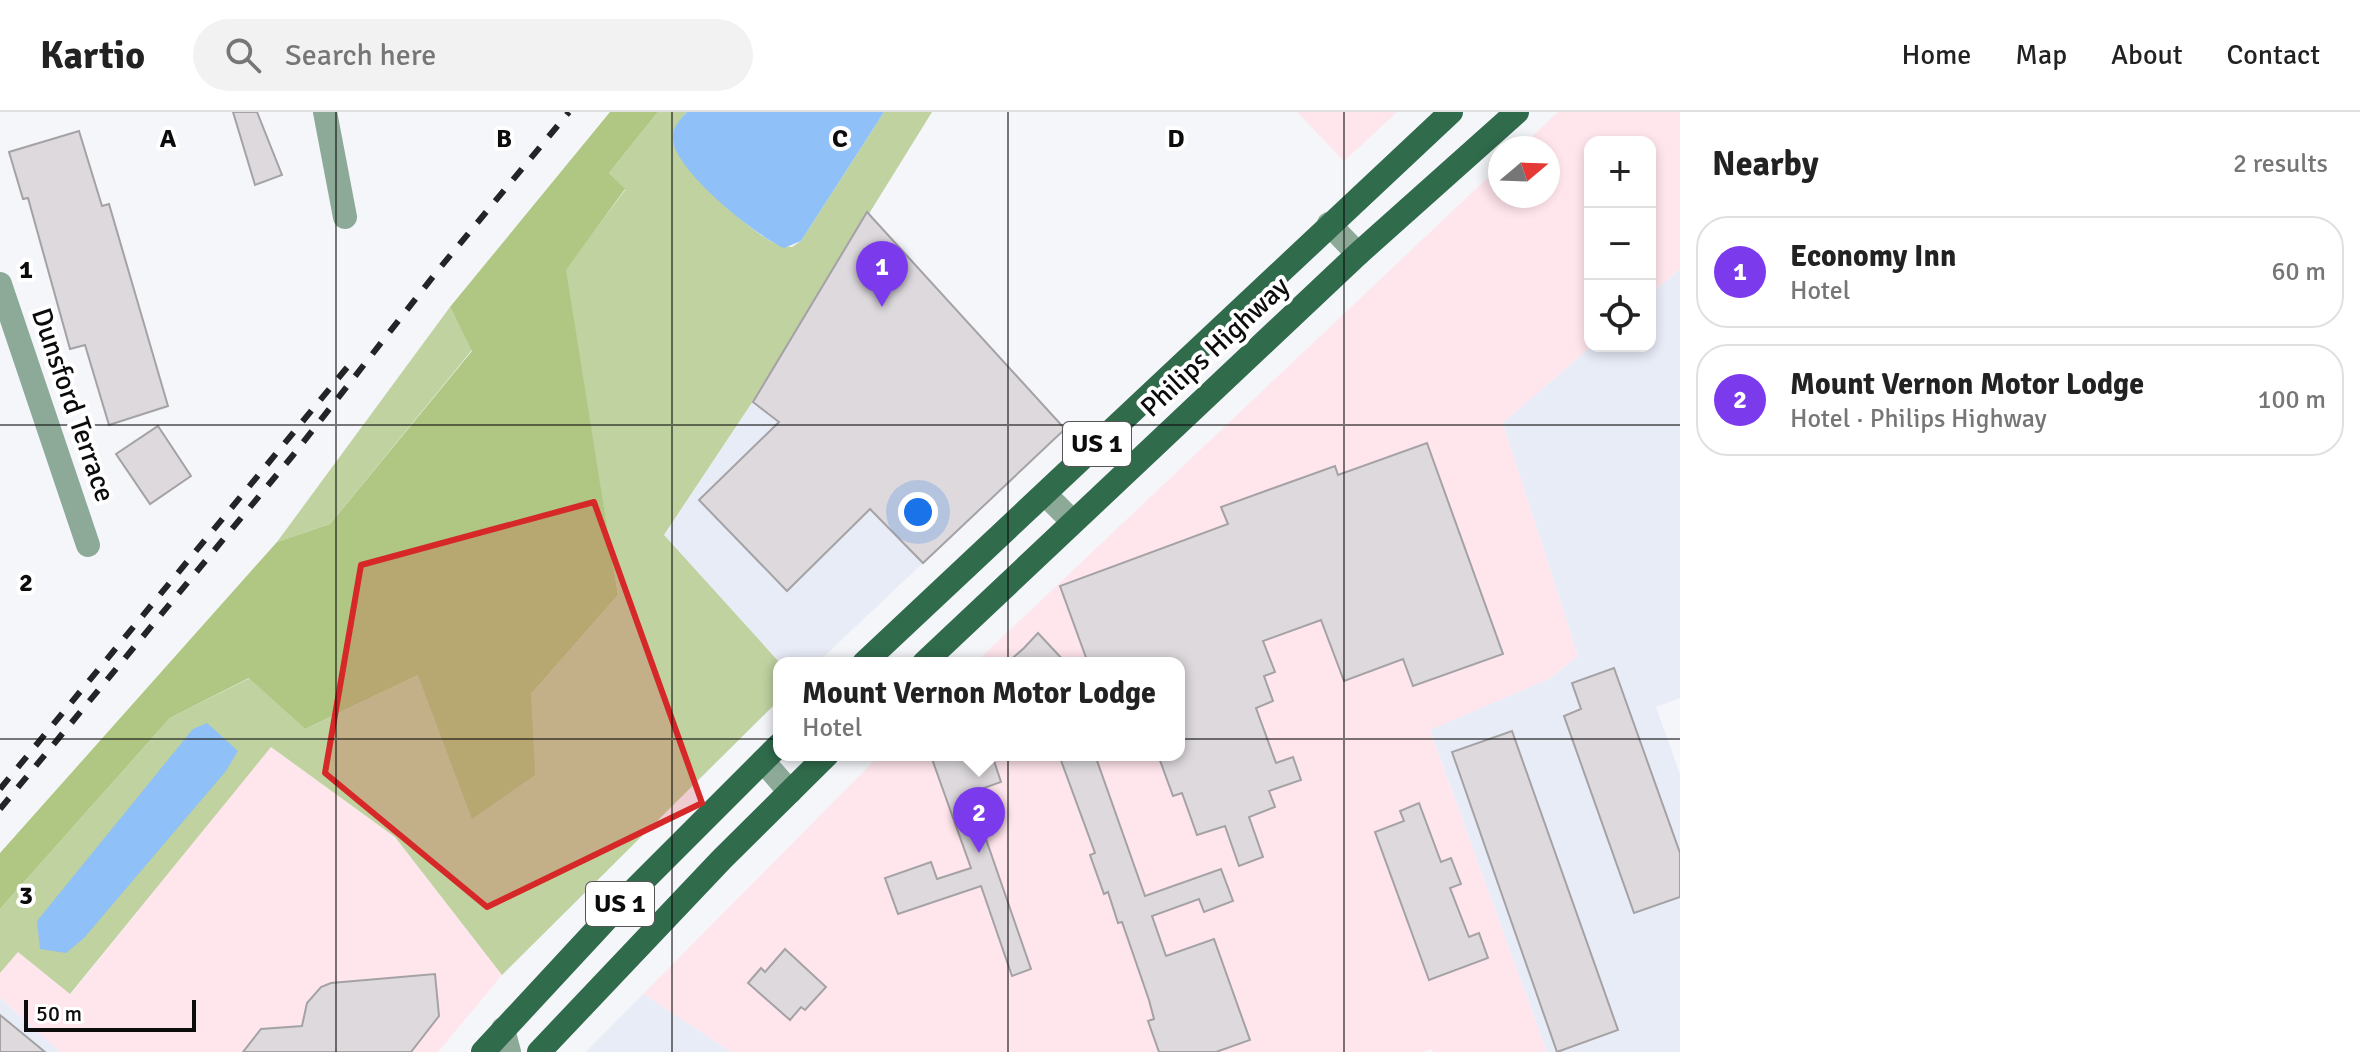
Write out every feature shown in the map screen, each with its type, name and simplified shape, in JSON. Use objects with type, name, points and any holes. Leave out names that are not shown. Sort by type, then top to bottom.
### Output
[{"type":"main road","name":"Philips Highway","points":[[870,657],[1451,112]]},
{"type":"main road","name":"Philips Highway","points":[[930,657],[1358,254],[1517,112]]},
{"type":"main road","name":"US 1","points":[[483,1052],[506,1040],[625,899],[771,753]]},
{"type":"main road","name":"US 1","points":[[539,1052],[821,761]]},
{"type":"street","points":[[325,112],[345,217]]},
{"type":"street","points":[[1329,224],[1358,254]]},
{"type":"street","name":"Dunsford Terrace","points":[[0,284],[88,545]]},
{"type":"street","points":[[1045,494],[1073,522]]},
{"type":"street","points":[[775,761],[790,792]]},
{"type":"highlighted area","points":[[594,502],[702,803],[487,907],[325,773],[361,565]]},
{"type":"shaded area","points":[[1297,112],[1397,112],[1344,161]]},
{"type":"shaded area","points":[[1558,112],[1680,112],[1680,269],[1656,290],[1656,136],[1584,136],[1585,352],[1503,423],[1578,656],[1549,679],[1430,731],[1547,1052],[1433,1052],[1431,1049],[1423,1052],[731,1052],[643,994],[874,761],[1185,761],[1185,657],[981,657],[1488,177],[1488,208],[1560,208],[1560,136],[1533,136]]},
{"type":"shaded area","points":[[1680,269],[1680,698],[1656,707],[1680,774],[1680,1052],[1547,1052],[1430,730],[1549,679],[1578,656],[1503,423],[1585,352],[1656,352],[1656,290]]},
{"type":"shaded area","points":[[753,401],[810,447],[923,563],[823,657],[775,657],[664,536]]},
{"type":"shaded area","points":[[270,746],[395,837],[502,975],[438,1052],[60,1052],[0,998],[0,973],[18,952],[71,994]]},
{"type":"shaded area","points":[[643,994],[731,1052],[586,1052]]},
{"type":"shaded area","points":[[0,998],[60,1052],[0,1052]]},
{"type":"green space","points":[[610,112],[658,112],[609,173],[625,189],[566,270],[618,595],[531,694],[535,775],[472,819],[418,675],[305,729],[249,678],[170,718],[0,909],[0,853],[277,542],[330,524],[472,351],[450,307]]},
{"type":"green space","points":[[658,112],[687,112],[673,134],[677,150],[686,164],[715,196],[748,225],[776,244],[792,247],[801,241],[884,112],[932,112],[753,401],[664,535],[775,657],[773,706],[502,975],[395,837],[271,747],[70,994],[18,952],[0,973],[0,909],[170,718],[250,678],[305,729],[418,675],[531,694],[618,595],[565,270],[625,190],[609,173]]},
{"type":"green space","points":[[450,307],[472,350],[330,524],[277,542]]},
{"type":"water","points":[[687,112],[884,112],[801,241],[784,248],[718,201],[687,167],[677,152],[673,135],[675,127]]},
{"type":"water","points":[[207,723],[238,751],[226,771],[84,938],[66,953],[40,949],[37,921],[193,729]]},
{"type":"building","points":[[233,112],[257,112],[282,175],[255,185]]},
{"type":"building","points":[[79,131],[102,206],[109,204],[168,406],[109,425],[85,345],[70,349],[28,198],[23,199],[9,152]]},
{"type":"building","points":[[867,212],[1065,429],[923,563],[870,509],[787,591],[699,500],[779,422],[753,402]]},
{"type":"building","points":[[158,426],[191,476],[150,504],[116,454]]},
{"type":"building","points":[[1427,443],[1503,654],[1413,686],[1403,659],[1344,681],[1321,620],[1263,641],[1275,672],[1264,676],[1273,701],[1256,708],[1276,763],[1293,757],[1301,780],[1269,791],[1275,807],[1249,817],[1263,857],[1239,866],[1225,826],[1197,835],[1182,793],[1173,796],[1160,761],[1185,761],[1185,657],[1086,657],[1060,586],[1228,524],[1221,507],[1335,466],[1338,475]]},
{"type":"building","points":[[1038,633],[1060,657],[1014,657]]},
{"type":"building","points":[[1614,668],[1680,853],[1680,897],[1634,913],[1564,716],[1581,709],[1572,683]]},
{"type":"building","points":[[1512,731],[1618,1030],[1557,1052],[1452,752]]},
{"type":"building","points":[[933,761],[994,761],[1001,782],[970,793],[1031,969],[1012,976],[981,886],[898,914],[885,878],[931,862],[937,879],[971,868]]},
{"type":"building","points":[[1061,761],[1097,761],[1145,896],[1221,869],[1233,901],[1204,912],[1199,899],[1152,916],[1166,956],[1214,939],[1250,1040],[1216,1052],[1159,1052],[1148,1021],[1154,1019],[1149,1000],[1122,922],[1118,923],[1108,892],[1104,894],[1090,855],[1095,853]]},
{"type":"building","points":[[1419,803],[1441,862],[1451,858],[1461,884],[1450,888],[1469,937],[1479,933],[1488,958],[1429,980],[1375,832],[1404,821],[1400,811]]},
{"type":"building","points":[[785,949],[826,987],[805,1010],[801,1007],[790,1020],[748,983],[761,968],[765,972]]},
{"type":"building","points":[[435,974],[439,1016],[411,1052],[243,1052],[261,1029],[302,1026],[307,1003],[321,987],[331,983]]},
{"type":"building","points":[[0,1015],[45,1052],[0,1052]]},
{"type":"railway","points":[[0,809],[294,454],[439,269],[569,112]]},
{"type":"railway","points":[[0,789],[354,359]]},
{"type":"place","name":"Economy Inn","points":[[882,307]]},
{"type":"place","name":"Mount Vernon Motor Lodge","points":[[979,853]]}]
